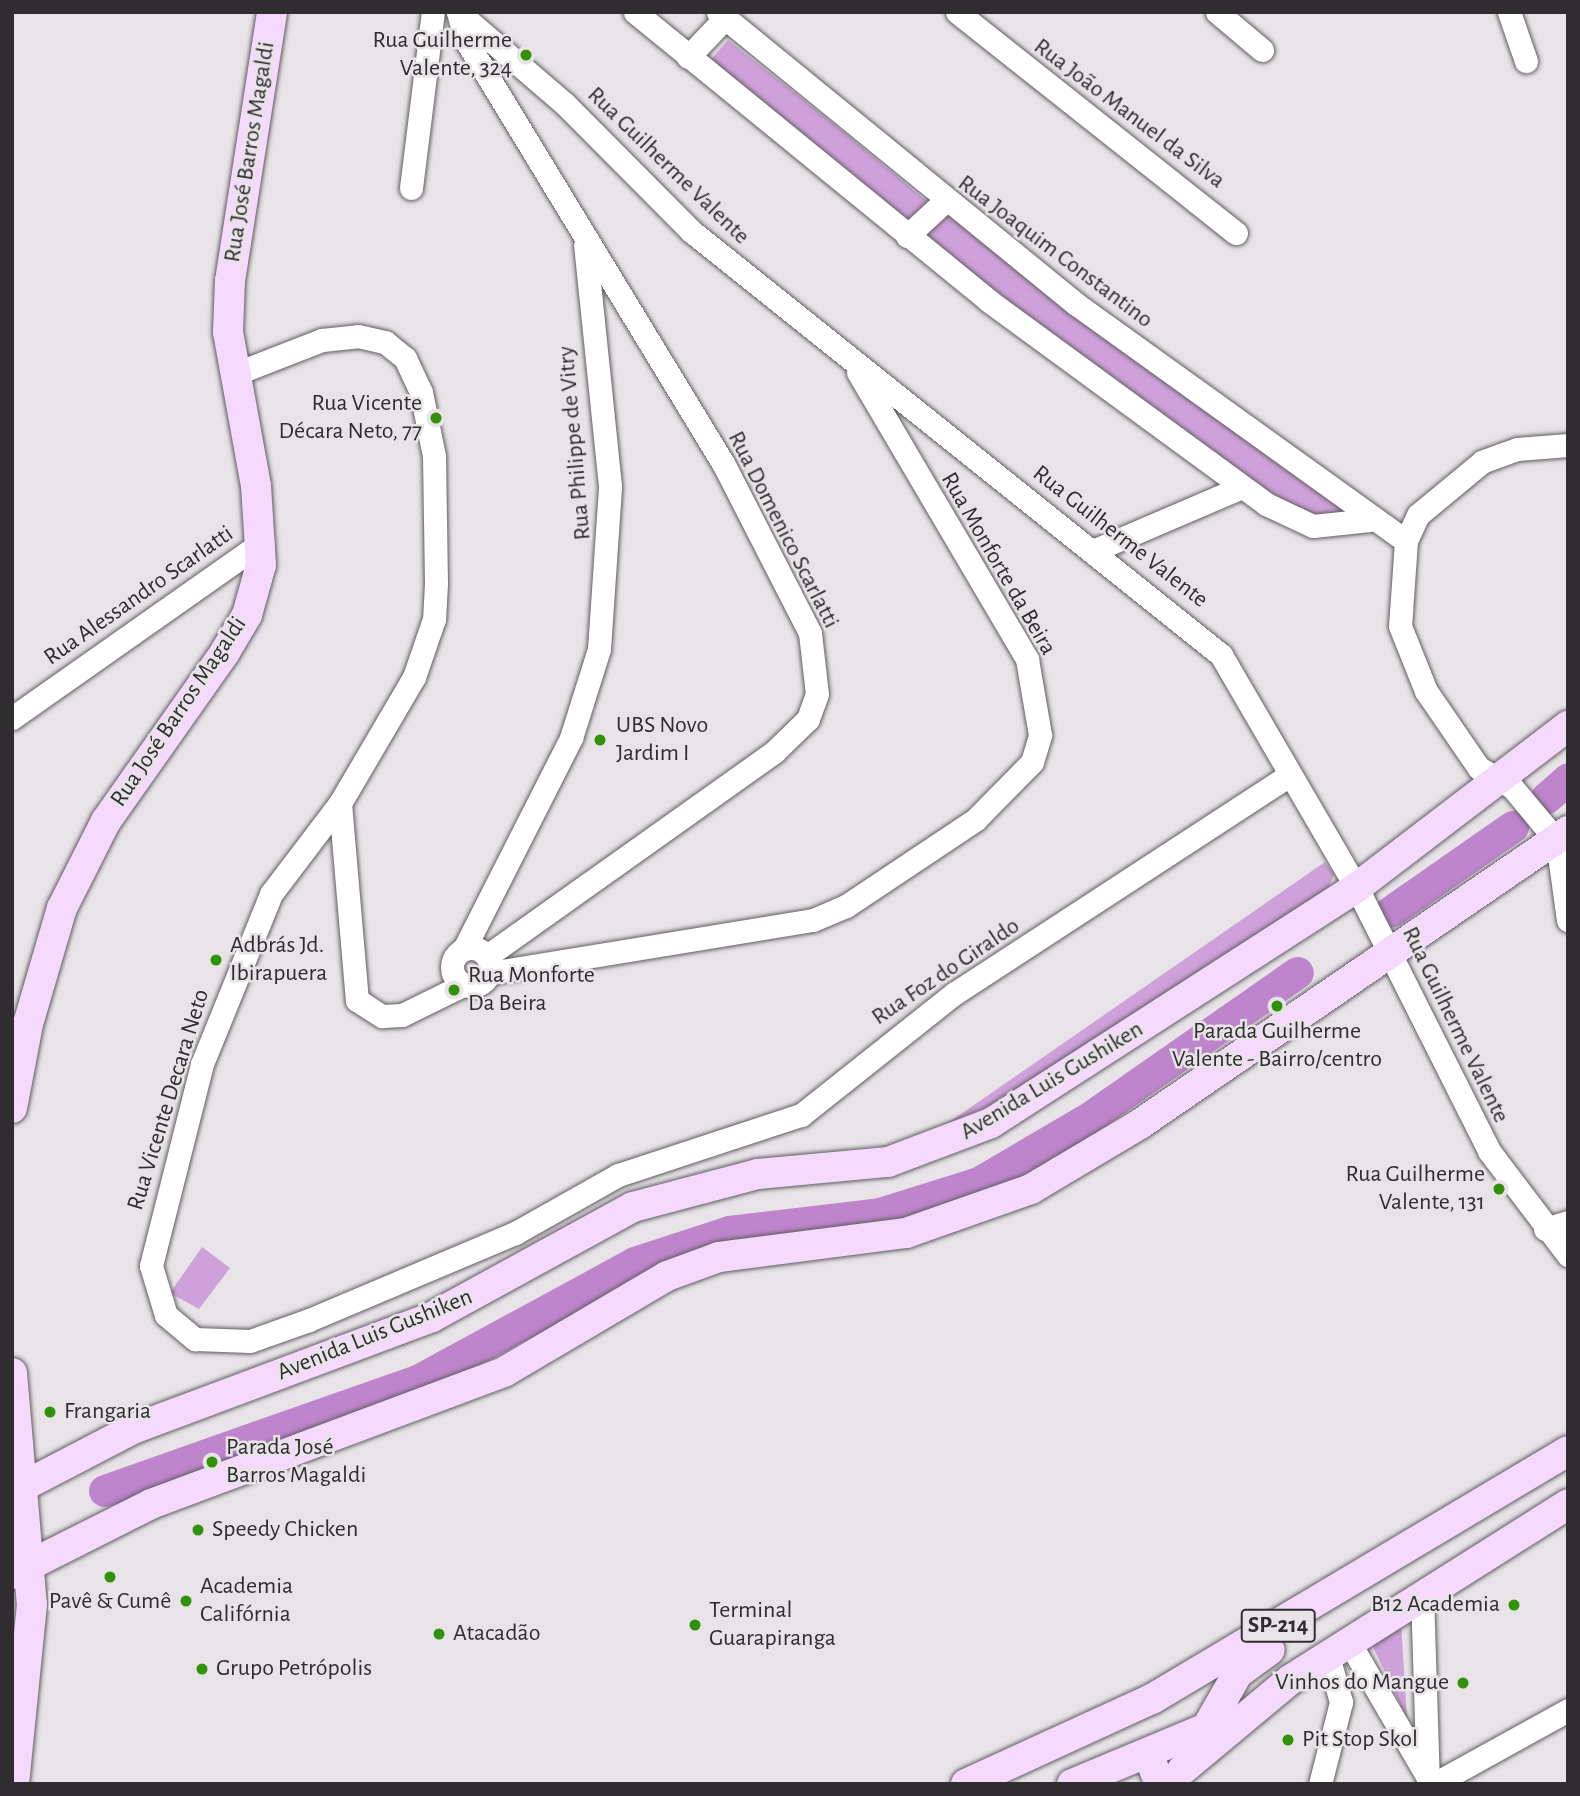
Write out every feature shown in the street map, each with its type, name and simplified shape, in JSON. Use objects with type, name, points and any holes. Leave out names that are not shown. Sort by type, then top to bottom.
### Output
[{"type":"main road","name":"Rua José Barros Magaldi","points":[[12,1108],[28,1024],[62,908],[106,821],[247,615],[262,542],[232,375],[230,281],[272,12]]},
{"type":"main road","name":"Avenida Luis Gushiken","points":[[16,1490],[133,1429],[432,1317],[633,1207],[700,1185],[853,1170],[957,1140],[1356,888],[1502,781],[1568,726]]},
{"type":"main road","points":[[21,1570],[151,1504],[504,1372],[667,1276],[719,1257],[906,1233],[1031,1189],[1140,1124],[1562,836]]},
{"type":"main road","points":[[12,1373],[21,1570],[32,1604],[14,1784]]},
{"type":"main road","points":[[1171,1779],[1213,1725],[1238,1673],[1368,1589],[1404,1550],[1568,1451]]},
{"type":"main road","points":[[1171,1779],[1290,1681],[1422,1593],[1568,1504]]},
{"type":"main road","name":"SP-214","points":[[966,1784],[1152,1699],[1404,1550]]},
{"type":"main road","name":"SP-214","points":[[1072,1784],[1149,1756],[1213,1725],[1290,1681]]},
{"type":"main road","points":[[1149,1756],[1171,1779]]},
{"type":"street","points":[[411,188],[433,12]]},
{"type":"street","name":"Rua Domenico Scarlatti","points":[[458,12],[465,39],[729,475],[810,634],[817,694],[808,719],[774,752],[514,939],[489,965]]},
{"type":"street","name":"Rua Guilherme Valente","points":[[458,12],[565,104],[691,231],[853,363],[1095,550],[1220,655],[1356,888],[1489,1151],[1545,1229],[1568,1255]]},
{"type":"street","points":[[635,12],[907,236],[1242,487],[1313,526],[1370,520]]},
{"type":"street","name":"Rua João Manuel da Silva","points":[[957,12],[1236,233]]},
{"type":"street","points":[[1217,12],[1262,50]]},
{"type":"street","points":[[1509,12],[1526,61]]},
{"type":"street","points":[[688,57],[722,15]]},
{"type":"street","name":"Rua Joaquim Constantino","points":[[722,15],[944,202],[1076,304],[1299,459],[1370,520],[1406,541]]},
{"type":"street","points":[[907,236],[944,202]]},
{"type":"street","name":"Rua Philippe de Vitry","points":[[458,979],[464,949],[571,738],[599,649],[610,486],[585,239]]},
{"type":"street","name":"Rua Vicente Decara Neto","points":[[232,375],[322,340],[359,336],[384,342],[405,358],[421,393],[435,456],[434,619],[414,677],[340,803],[271,894],[202,1064],[151,1266],[166,1315],[195,1339],[250,1341],[515,1233],[618,1175]]},
{"type":"street","name":"Rua Monforte da Beira","points":[[489,965],[543,965],[703,942],[824,915],[975,820],[1032,762],[1040,735],[1027,659],[853,363]]},
{"type":"street","points":[[1568,446],[1517,449],[1482,462],[1418,515],[1406,541],[1400,626],[1406,650],[1479,768],[1502,781],[1562,836],[1568,920]]},
{"type":"street","points":[[1095,550],[1242,487]]},
{"type":"street","name":"Rua Alessandro Scarlatti","points":[[12,718],[262,542]]},
{"type":"street","name":"Rua Foz do Giraldo","points":[[618,1175],[801,1115],[955,993],[1289,775]]},
{"type":"street","points":[[340,803],[357,1000],[382,1016],[413,1012],[458,979],[474,986],[489,965],[464,949]]},
{"type":"street","points":[[618,1175],[633,1207]]},
{"type":"street","points":[[1545,1229],[1568,1222]]},
{"type":"street","points":[[1422,1593],[1430,1781]]},
{"type":"street","points":[[1339,1649],[1430,1781]]},
{"type":"street","points":[[1320,1784],[1341,1702],[1339,1649]]},
{"type":"street","points":[[1430,1781],[1568,1710]]},
{"type":"shaded area","points":[[728,40],[929,203],[906,225],[709,62]]},
{"type":"shaded area","points":[[949,213],[1355,517],[1311,521],[1274,500],[923,239]]},
{"type":"shaded area","points":[[1325,862],[1334,874],[1329,887],[1026,1091],[948,1123]]},
{"type":"shaded area","points":[[202,1247],[230,1268],[199,1309],[170,1293]]},
{"type":"shaded area","points":[[1401,1622],[1407,1718],[1371,1643]]},
{"type":"waterway","points":[[1547,798],[1568,780]]},
{"type":"waterway","points":[[1391,912],[1513,827]]},
{"type":"waterway","points":[[105,1491],[418,1381],[635,1263],[730,1232],[880,1214],[979,1183],[1087,1120],[1298,973]]},
{"type":"place","name":"Rua Guilherme Valente, 324","points":[[526,55]]},
{"type":"place","name":"Rua Vicente Décara Neto, 77","points":[[436,418]]},
{"type":"place","name":"UBS Novo Jardim I","points":[[600,740]]},
{"type":"place","name":"Adbrás Jd. Ibirapuera","points":[[216,960]]},
{"type":"place","name":"Rua Monforte Da Beira","points":[[454,990]]},
{"type":"place","name":"Parada Guilherme Valente - Bairro/centro","points":[[1277,1006]]},
{"type":"place","name":"Rua Guilherme Valente, 131","points":[[1499,1189]]},
{"type":"place","name":"Frangaria","points":[[50,1412]]},
{"type":"place","name":"Parada José Barros Magaldi","points":[[212,1462]]},
{"type":"place","name":"Speedy Chicken","points":[[198,1530]]},
{"type":"place","name":"Pavê & Cumê","points":[[110,1577]]},
{"type":"place","name":"Academia Califórnia","points":[[186,1601]]},
{"type":"place","name":"B12 Academia","points":[[1514,1605]]},
{"type":"place","name":"Terminal Guarapiranga","points":[[695,1625]]},
{"type":"place","name":"Atacadão","points":[[439,1634]]},
{"type":"place","name":"Grupo Petrópolis","points":[[202,1669]]},
{"type":"place","name":"Vinhos do Mangue","points":[[1463,1683]]},
{"type":"place","name":"Pit Stop Skol","points":[[1288,1740]]}]
